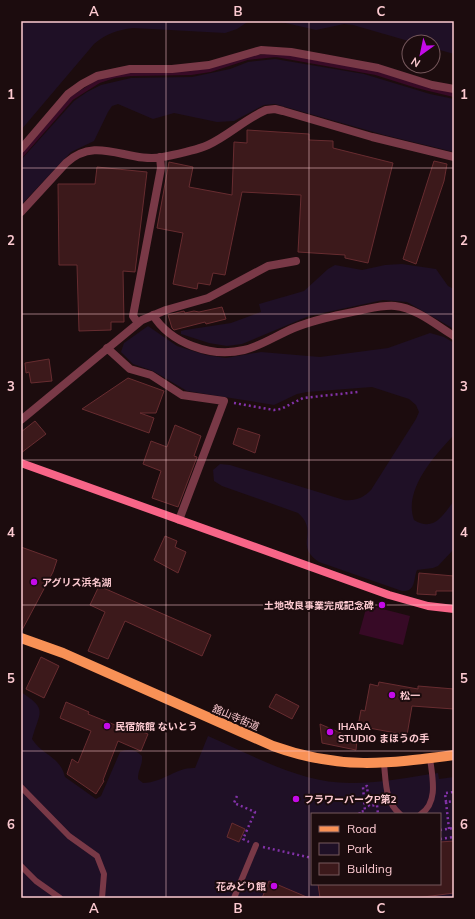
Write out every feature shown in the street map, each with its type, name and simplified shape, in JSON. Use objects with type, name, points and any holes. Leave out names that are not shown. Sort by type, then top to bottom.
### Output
[{"type":"main road","name":"舘山寺街道","points":[[21,638],[63,654],[291,753],[343,763],[384,764],[454,755]]},
{"type":"street","points":[[21,148],[68,94],[97,76],[130,69],[172,69],[209,65],[261,50],[291,52],[372,66],[432,85],[454,89]]},
{"type":"street","points":[[21,212],[66,163],[74,156],[84,151],[94,149],[145,157],[160,157],[207,145],[266,110],[275,109],[383,140],[454,157]]},
{"type":"street","points":[[138,323],[133,316],[161,168],[160,157]]},
{"type":"street","points":[[21,420],[138,323],[153,315],[208,298],[268,266],[296,261]]},
{"type":"street","points":[[153,315],[164,330],[180,341],[207,349],[227,352],[243,350],[258,345],[311,322],[383,306],[405,308],[454,336]]},
{"type":"street","points":[[107,348],[130,369],[151,375],[182,395],[224,401],[179,520]]},
{"type":"street","points":[[21,463],[408,602],[454,609]]},
{"type":"lane","points":[[423,813],[430,806],[432,800],[433,784],[430,758]]},
{"type":"lane","points":[[384,764],[386,790],[391,804],[399,813]]},
{"type":"lane","points":[[21,787],[69,836],[97,856],[104,874],[102,898]]},
{"type":"lane","points":[[234,898],[256,845]]},
{"type":"lane","points":[[21,866],[36,881],[60,898]]},
{"type":"path","points":[[224,401],[274,410],[303,398],[358,392]]},
{"type":"path","points":[[360,813],[365,811],[362,787],[367,786],[369,806],[377,805],[378,813]]},
{"type":"path","points":[[449,829],[445,793],[454,792]]},
{"type":"path","points":[[237,796],[234,803],[255,812],[243,839],[256,845],[311,858]]},
{"type":"path","points":[[446,802],[454,801]]},
{"type":"path","points":[[441,830],[454,828]]},
{"type":"path","points":[[441,839],[454,837]]},
{"type":"green space","points":[[24,21],[249,21],[237,29],[225,33],[133,28],[117,31],[107,35],[94,44],[21,130],[21,25]]},
{"type":"green space","points":[[277,21],[454,21],[454,54],[441,50],[441,34],[401,34],[401,39],[353,25],[344,24],[316,30]]},
{"type":"green space","points":[[275,59],[364,74],[430,94],[454,99],[454,152],[384,135],[275,104],[264,105],[234,121],[217,122],[174,113],[153,119],[118,104],[112,106],[108,112],[94,141],[71,152],[21,205],[21,160],[74,101],[87,92],[101,85],[131,78],[192,77],[230,69],[248,62]]},
{"type":"green space","points":[[402,264],[436,269],[448,286],[454,289],[454,329],[407,302],[383,300],[309,316],[242,344],[227,346],[209,343],[181,334],[181,331],[231,323],[261,312],[259,304],[304,291],[328,269],[335,265],[362,270],[385,265]]},
{"type":"green space","points":[[148,326],[177,346],[206,355],[226,358],[261,352],[320,357],[388,348],[430,333],[444,337],[454,343],[454,435],[438,452],[423,474],[413,497],[412,509],[414,520],[427,524],[437,521],[454,501],[454,549],[438,566],[417,570],[410,590],[402,591],[319,562],[308,550],[307,526],[298,513],[222,486],[214,481],[213,470],[220,464],[230,465],[344,500],[359,498],[371,490],[416,419],[419,412],[416,405],[409,399],[372,387],[307,392],[297,394],[274,405],[187,391],[153,371],[133,364],[121,352],[124,343]]},
{"type":"green space","points":[[21,692],[36,703],[39,708],[39,717],[32,739],[36,745],[55,760],[63,770],[65,777],[96,799],[101,796],[120,752],[132,750],[142,756],[138,779],[143,783],[151,782],[188,768],[195,768],[208,736],[261,760],[297,774],[315,779],[353,783],[396,780],[438,773],[439,779],[454,777],[454,898],[21,898]]},
{"type":"shaded area","points":[[367,605],[410,616],[403,645],[359,634]]},
{"type":"building","points":[[247,130],[309,134],[309,140],[333,141],[333,148],[393,163],[368,263],[345,258],[345,255],[298,252],[301,195],[242,192],[225,275],[213,273],[210,285],[198,283],[197,289],[173,284],[183,233],[157,228],[169,162],[193,167],[189,187],[232,195],[234,142],[247,143]]},
{"type":"building","points":[[434,161],[447,164],[444,181],[416,264],[403,259]]},
{"type":"building","points":[[97,167],[147,172],[135,272],[123,271],[124,322],[111,322],[111,330],[79,331],[77,265],[59,265],[58,184],[95,184]]},
{"type":"building","points":[[222,307],[226,319],[206,324],[205,322],[174,330],[168,315],[184,311],[185,313],[194,311],[199,312]]},
{"type":"building","points":[[49,359],[52,381],[31,383],[29,372],[26,373],[25,363]]},
{"type":"building","points":[[128,378],[164,391],[156,413],[140,413],[154,418],[149,433],[82,409]]},
{"type":"building","points":[[35,421],[46,434],[21,453],[21,432]]},
{"type":"building","points":[[175,425],[201,436],[194,456],[197,457],[178,507],[152,498],[161,471],[143,464],[151,441],[167,447]]},
{"type":"building","points":[[238,428],[260,435],[255,453],[233,444]]},
{"type":"building","points":[[165,536],[177,541],[175,547],[186,552],[178,573],[154,560]]},
{"type":"building","name":"アグリス浜名湖","points":[[21,547],[57,560],[53,572],[21,632]]},
{"type":"building","points":[[419,573],[454,576],[454,591],[436,591],[436,595],[417,594]]},
{"type":"building","points":[[99,586],[211,635],[202,656],[125,621],[108,659],[88,651],[105,612],[90,605]]},
{"type":"building","points":[[41,657],[59,666],[44,698],[26,689]]},
{"type":"building","points":[[379,682],[418,689],[418,686],[454,689],[454,709],[412,706],[407,735],[358,726],[361,710],[365,711],[370,684],[378,686]]},
{"type":"building","points":[[276,694],[299,706],[292,719],[269,707]]},
{"type":"building","points":[[66,702],[89,712],[88,714],[125,729],[127,726],[148,734],[141,751],[118,741],[103,780],[104,781],[96,794],[67,774],[72,759],[78,763],[91,731],[60,718]]},
{"type":"building","name":"IHARA STUDIO まほうの手","points":[[320,724],[357,740],[356,750],[322,743]]},
{"type":"building","points":[[232,823],[245,829],[239,842],[227,837]]},
{"type":"building","points":[[454,841],[454,893],[416,898],[320,898],[318,885],[441,885],[441,842]]},
{"type":"building","name":"花みどり館","points":[[269,881],[309,898],[262,898]]},
{"type":"waterway","points":[[21,156],[72,98],[99,81],[114,76],[131,74],[191,73],[210,70],[247,58],[276,55],[376,73],[417,86],[454,95]]},
{"type":"place","name":"アグリス浜名湖","points":[[34,582]]},
{"type":"place","name":"土地改良事業完成記念碑","points":[[382,605]]},
{"type":"place","name":"松一","points":[[392,695]]},
{"type":"place","name":"民宿旅館 ないとう","points":[[107,726]]},
{"type":"place","name":"IHARA STUDIO まほうの手","points":[[330,732]]},
{"type":"place","name":"フラワーパークP第2","points":[[296,799]]},
{"type":"place","name":"花みどり館","points":[[274,886]]}]
